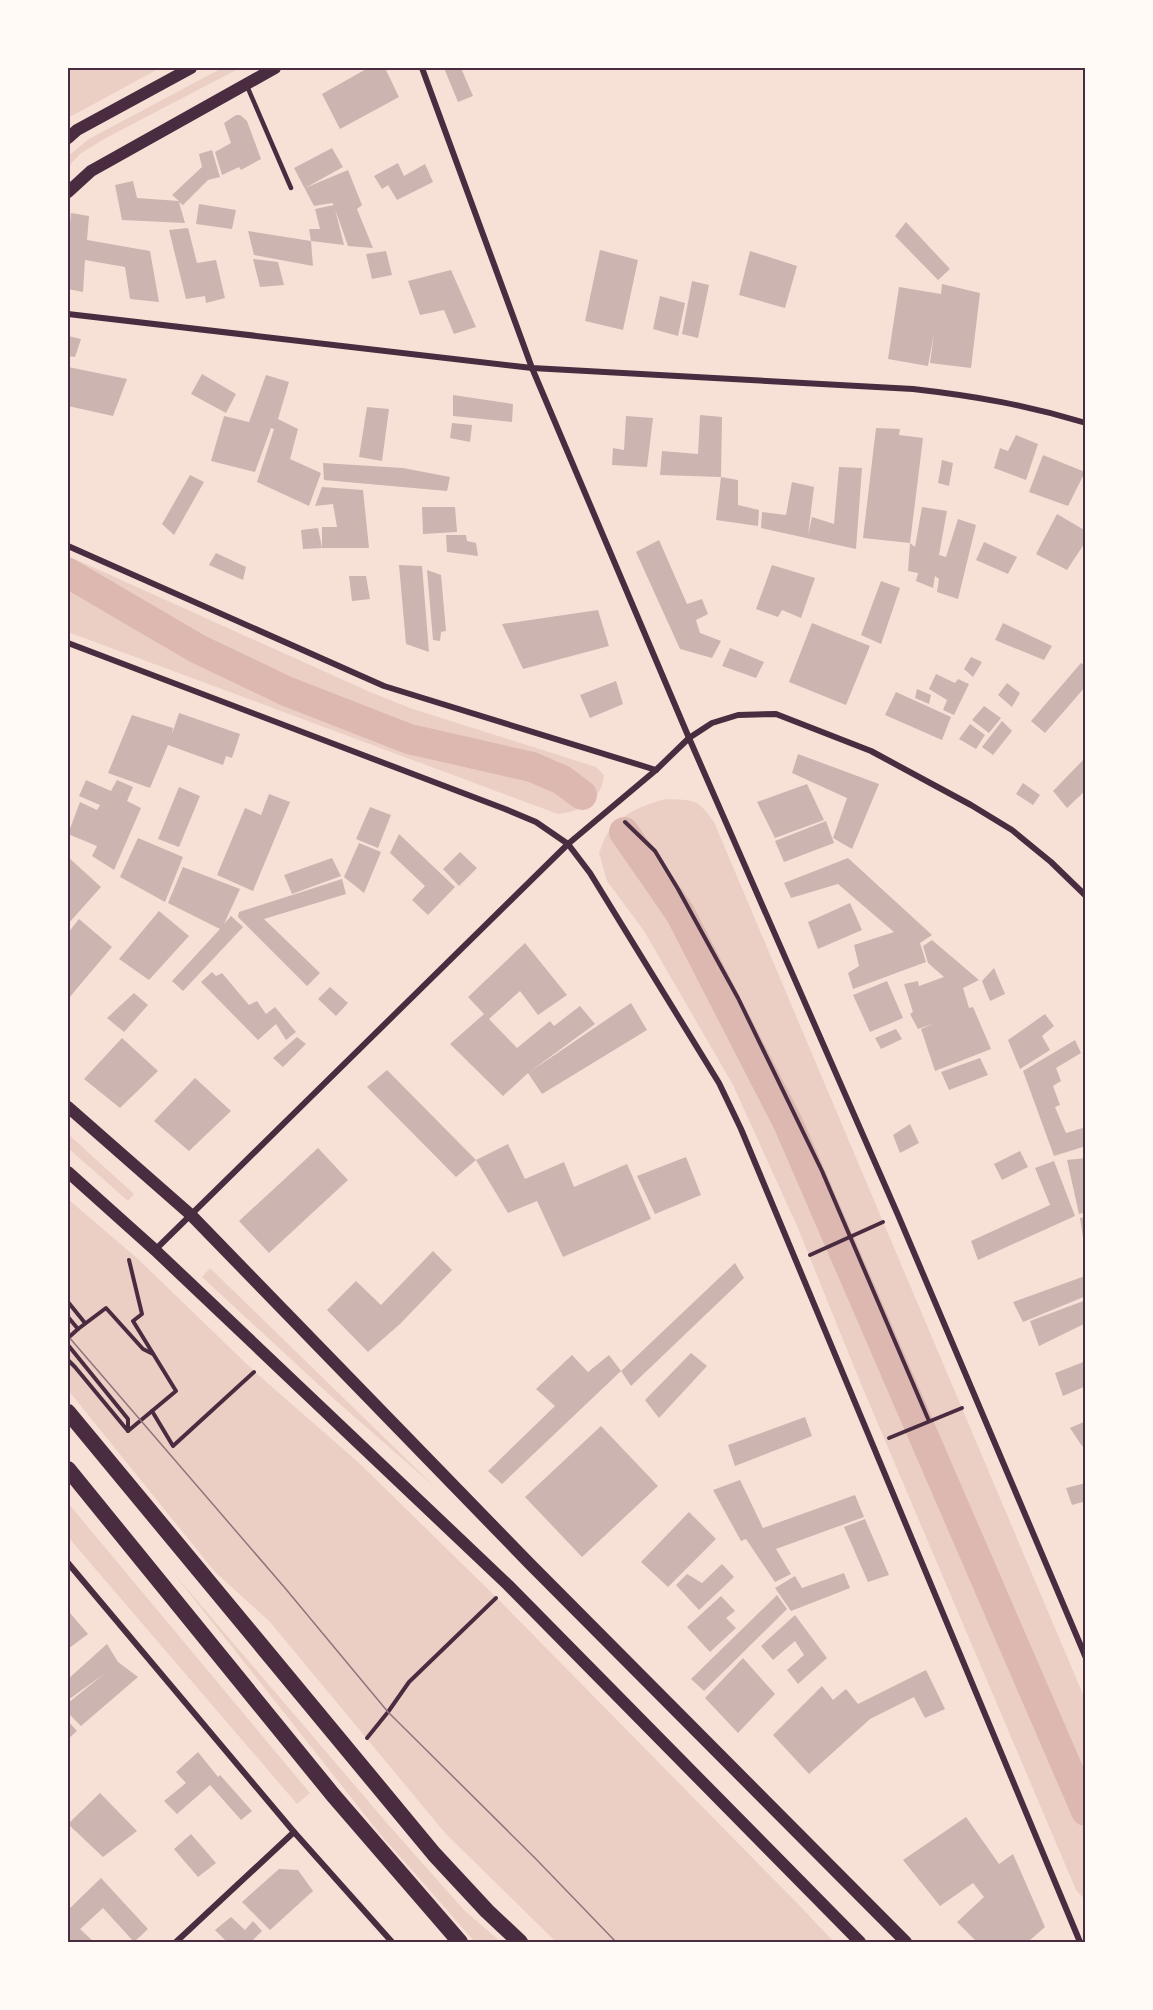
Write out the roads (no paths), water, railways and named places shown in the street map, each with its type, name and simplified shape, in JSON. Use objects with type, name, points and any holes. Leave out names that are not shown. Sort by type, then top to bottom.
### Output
[{"type":"highway","points":[[68,1412],[434,1854],[487,1911],[520,1942]]},
{"type":"highway","points":[[68,1469],[327,1787],[460,1942]]},
{"type":"main road","points":[[68,138],[77,130],[191,68]]},
{"type":"main road","points":[[68,192],[91,171],[275,68]]},
{"type":"main road","points":[[68,1107],[191,1215],[530,1564],[906,1942]]},
{"type":"main road","points":[[68,1172],[155,1250],[508,1585],[860,1942]]},
{"type":"street","points":[[422,68],[532,368],[689,738],[898,1215],[1086,1658]]},
{"type":"street","points":[[68,314],[532,368],[913,389],[972,396],[1024,406],[1086,423]]},
{"type":"street","points":[[68,546],[384,686],[656,770]]},
{"type":"street","points":[[68,643],[505,809],[536,822],[568,844],[590,873],[719,1083],[741,1129],[1080,1942]]},
{"type":"street","points":[[155,1250],[568,844],[656,770],[689,738],[712,723],[738,715],[776,714],[871,751],[971,804],[1011,830],[1051,862],[1086,896]]},
{"type":"street","points":[[68,1563],[294,1832],[392,1942]]},
{"type":"street","points":[[176,1942],[294,1832]]},
{"type":"lane","points":[[246,84],[291,188]]},
{"type":"waterway","points":[[68,573],[198,649],[286,691],[409,739],[532,767],[562,780],[582,795]]},
{"type":"waterway","points":[[624,832],[680,913],[788,1123],[1086,1811]]},
{"type":"tram line","points":[[68,1336],[285,1588],[388,1712],[616,1942]]}]
